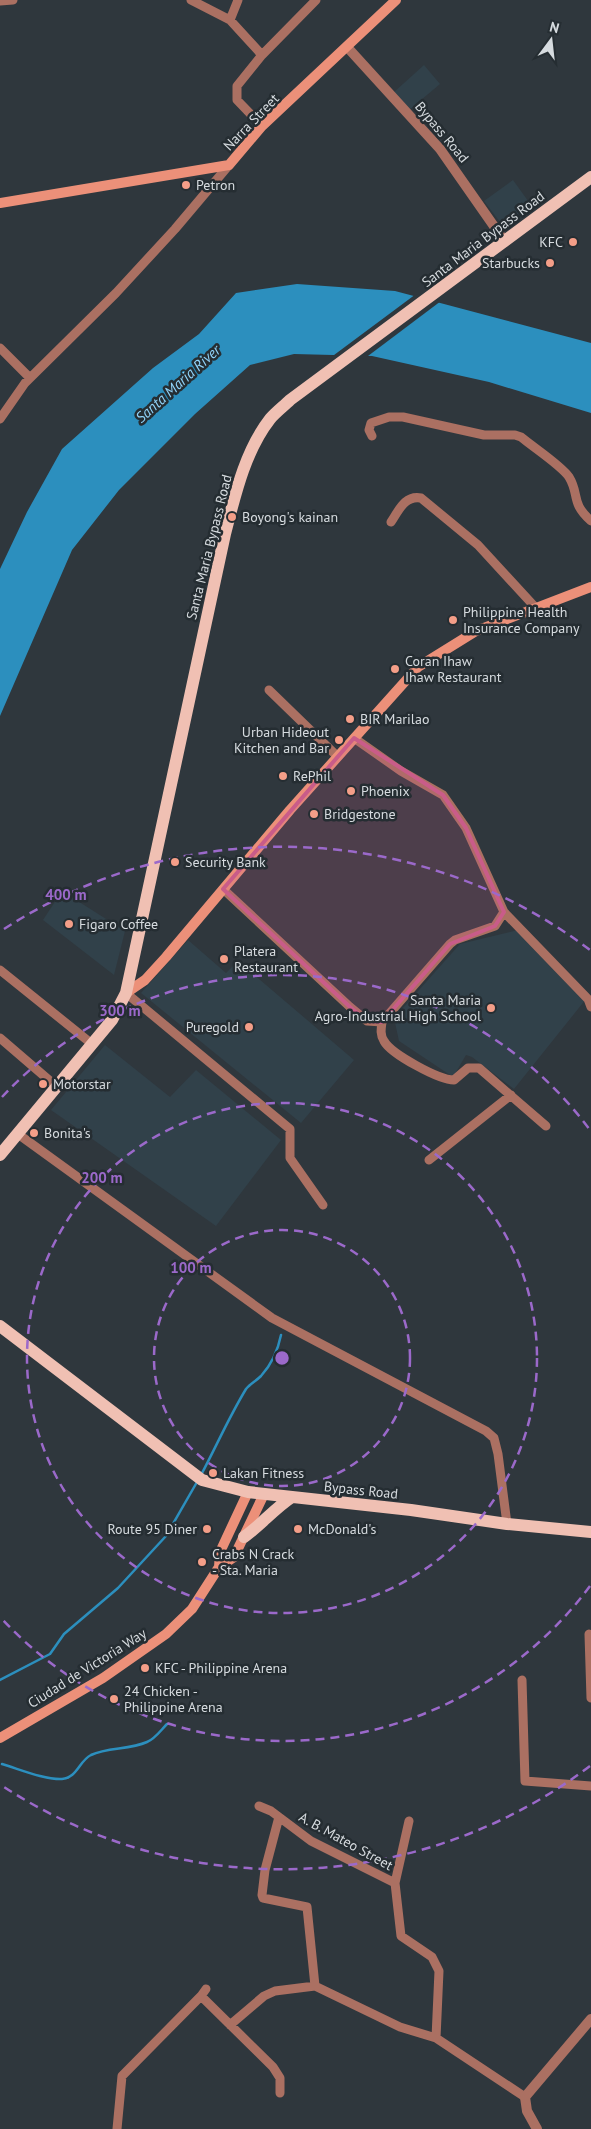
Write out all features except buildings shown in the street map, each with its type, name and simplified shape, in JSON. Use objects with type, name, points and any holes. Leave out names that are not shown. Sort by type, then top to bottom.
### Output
[{"type":"main road","name":"Narra Street","points":[[0,203],[230,164],[262,126],[348,48],[396,0]]},
{"type":"main road","name":"Santa Maria Bypass Road","points":[[0,1155],[112,1020],[126,993],[215,575],[237,487],[251,453],[270,419],[290,400],[591,178]]},
{"type":"main road","points":[[126,993],[145,980],[337,756],[418,667],[476,631],[591,587]]},
{"type":"main road","name":"Bypass Road","points":[[0,1326],[196,1476],[248,1492],[411,1510],[507,1524],[591,1532]]},
{"type":"main road","name":"Ciudad de Victoria Way","points":[[219,1567],[220,1552],[248,1492]]},
{"type":"main road","name":"Ciudad de Victoria Way","points":[[0,1738],[103,1678],[166,1634],[192,1609],[219,1567],[234,1557],[264,1494]]},
{"type":"main road","points":[[244,1537],[258,1527],[280,1505],[292,1497]]},
{"type":"street","points":[[0,1],[13,0]]},
{"type":"street","points":[[191,0],[230,20],[262,55]]},
{"type":"street","points":[[230,20],[238,0]]},
{"type":"street","points":[[262,126],[237,100],[237,86],[262,55],[316,0]]},
{"type":"street","name":"Bypass Road","points":[[348,48],[440,149],[505,242]]},
{"type":"street","points":[[0,419],[30,378],[116,293],[175,229],[230,164]]},
{"type":"street","points":[[0,348],[30,378]]},
{"type":"street","points":[[372,436],[369,430],[371,423],[390,417],[403,417],[484,434],[522,437],[568,475],[580,512],[591,521]]},
{"type":"street","points":[[391,522],[406,500],[414,497],[421,498],[478,545],[535,607]]},
{"type":"street","points":[[269,690],[337,756]]},
{"type":"street","points":[[354,738],[401,771],[442,795],[466,828],[504,912],[588,1000],[591,1007]]},
{"type":"street","points":[[223,889],[350,1007],[367,1021],[382,1022]]},
{"type":"street","points":[[504,912],[495,926],[455,940],[450,944],[382,1022],[381,1034],[384,1043],[424,1071],[445,1080],[454,1080],[468,1068],[479,1068],[546,1126]]},
{"type":"street","points":[[0,970],[92,1044]]},
{"type":"street","points":[[126,993],[290,1129],[290,1158],[323,1204]]},
{"type":"street","points":[[0,1038],[57,1087]]},
{"type":"street","points":[[429,1160],[511,1095]]},
{"type":"street","points":[[18,1134],[272,1318],[486,1431],[494,1438],[498,1454],[507,1524]]},
{"type":"street","points":[[589,1634],[591,1698]]},
{"type":"street","points":[[522,1680],[525,1781],[591,1786]]},
{"type":"street","name":"A. B. Mateo Street","points":[[260,1806],[279,1817],[311,1841],[395,1883]]},
{"type":"street","points":[[279,1817],[265,1870],[262,1895],[263,1898],[307,1907],[315,1986]]},
{"type":"street","points":[[409,1821],[395,1883],[401,1936],[432,1957],[439,1971],[436,2038]]},
{"type":"street","points":[[230,2025],[264,1996],[275,1991],[315,1986],[400,2028],[436,2038],[525,2097]]},
{"type":"street","points":[[117,2129],[122,2076],[204,1992],[230,2025],[273,2067],[280,2078],[280,2093]]},
{"type":"street","points":[[537,2129],[526,2111],[525,2097],[591,2019]]},
{"type":"highlighted area","points":[[354,738],[443,795],[466,828],[504,912],[495,926],[450,944],[382,1022],[367,1021],[350,1007],[223,889]]},
{"type":"shaded area","points":[[424,65],[440,84],[408,111],[393,93]]},
{"type":"shaded area","points":[[513,180],[531,205],[503,226],[484,201]]},
{"type":"shaded area","points":[[62,891],[125,931],[114,975],[43,920]]},
{"type":"shaded area","name":"Santa Maria Agro-Industrial High School","points":[[518,930],[586,999],[514,1089],[472,1057],[466,1055],[453,1077],[399,1041],[394,1018],[460,944]]},
{"type":"shaded area","name":"Puregold","points":[[188,940],[226,973],[238,961],[354,1060],[301,1123],[141,993]]},
{"type":"shaded area","points":[[105,1045],[170,1097],[196,1070],[281,1140],[216,1226],[51,1110]]},
{"type":"water","name":"Santa Maria River","points":[[297,284],[395,291],[591,343],[591,413],[489,382],[372,356],[294,354],[250,365],[195,414],[119,490],[72,550],[0,716],[0,569],[27,512],[62,449],[153,368],[199,334],[236,293]]},
{"type":"pier","points":[[416,294],[441,301],[364,359],[330,358]]},
{"type":"waterway","points":[[201,1475],[246,1389],[265,1372],[271,1362],[281,1335]]},
{"type":"waterway","points":[[0,1680],[50,1654],[64,1634],[118,1588],[166,1536],[197,1482]]},
{"type":"waterway","points":[[2,1764],[48,1778],[67,1778],[75,1773],[91,1755],[98,1752],[140,1745],[150,1741],[167,1724]]},
{"type":"place","name":"Petron","points":[[186,185]]},
{"type":"place","name":"KFC","points":[[573,242]]},
{"type":"place","name":"Starbucks","points":[[550,263]]},
{"type":"place","name":"Boyong's kainan","points":[[232,517]]},
{"type":"place","name":"Philippine Health Insurance Company","points":[[453,620]]},
{"type":"place","name":"Coran Ihaw Ihaw Restaurant","points":[[395,669]]},
{"type":"place","name":"BIR Marilao","points":[[350,719]]},
{"type":"place","name":"Urban Hideout Kitchen and Bar","points":[[339,740]]},
{"type":"place","name":"RePhil","points":[[283,776]]},
{"type":"place","name":"Phoenix","points":[[351,791]]},
{"type":"place","name":"Bridgestone","points":[[314,814]]},
{"type":"place","name":"Security Bank","points":[[175,862]]},
{"type":"place","name":"Figaro Coffee","points":[[69,924]]},
{"type":"place","name":"Platera Restaurant","points":[[224,959]]},
{"type":"place","name":"Santa Maria Agro-Industrial High School","points":[[491,1008]]},
{"type":"place","name":"Puregold","points":[[249,1027]]},
{"type":"place","name":"Motorstar","points":[[43,1084]]},
{"type":"place","name":"Bonita's","points":[[34,1133]]},
{"type":"place","name":"Lakan Fitness","points":[[213,1473]]},
{"type":"place","name":"Route 95 Diner","points":[[207,1529]]},
{"type":"place","name":"McDonald's","points":[[298,1529]]},
{"type":"place","name":"Crabs N Crack - Sta. Maria","points":[[202,1562]]},
{"type":"place","name":"KFC - Philippine Arena","points":[[145,1668]]},
{"type":"place","name":"24 Chicken - Philippine Arena","points":[[114,1699]]}]
